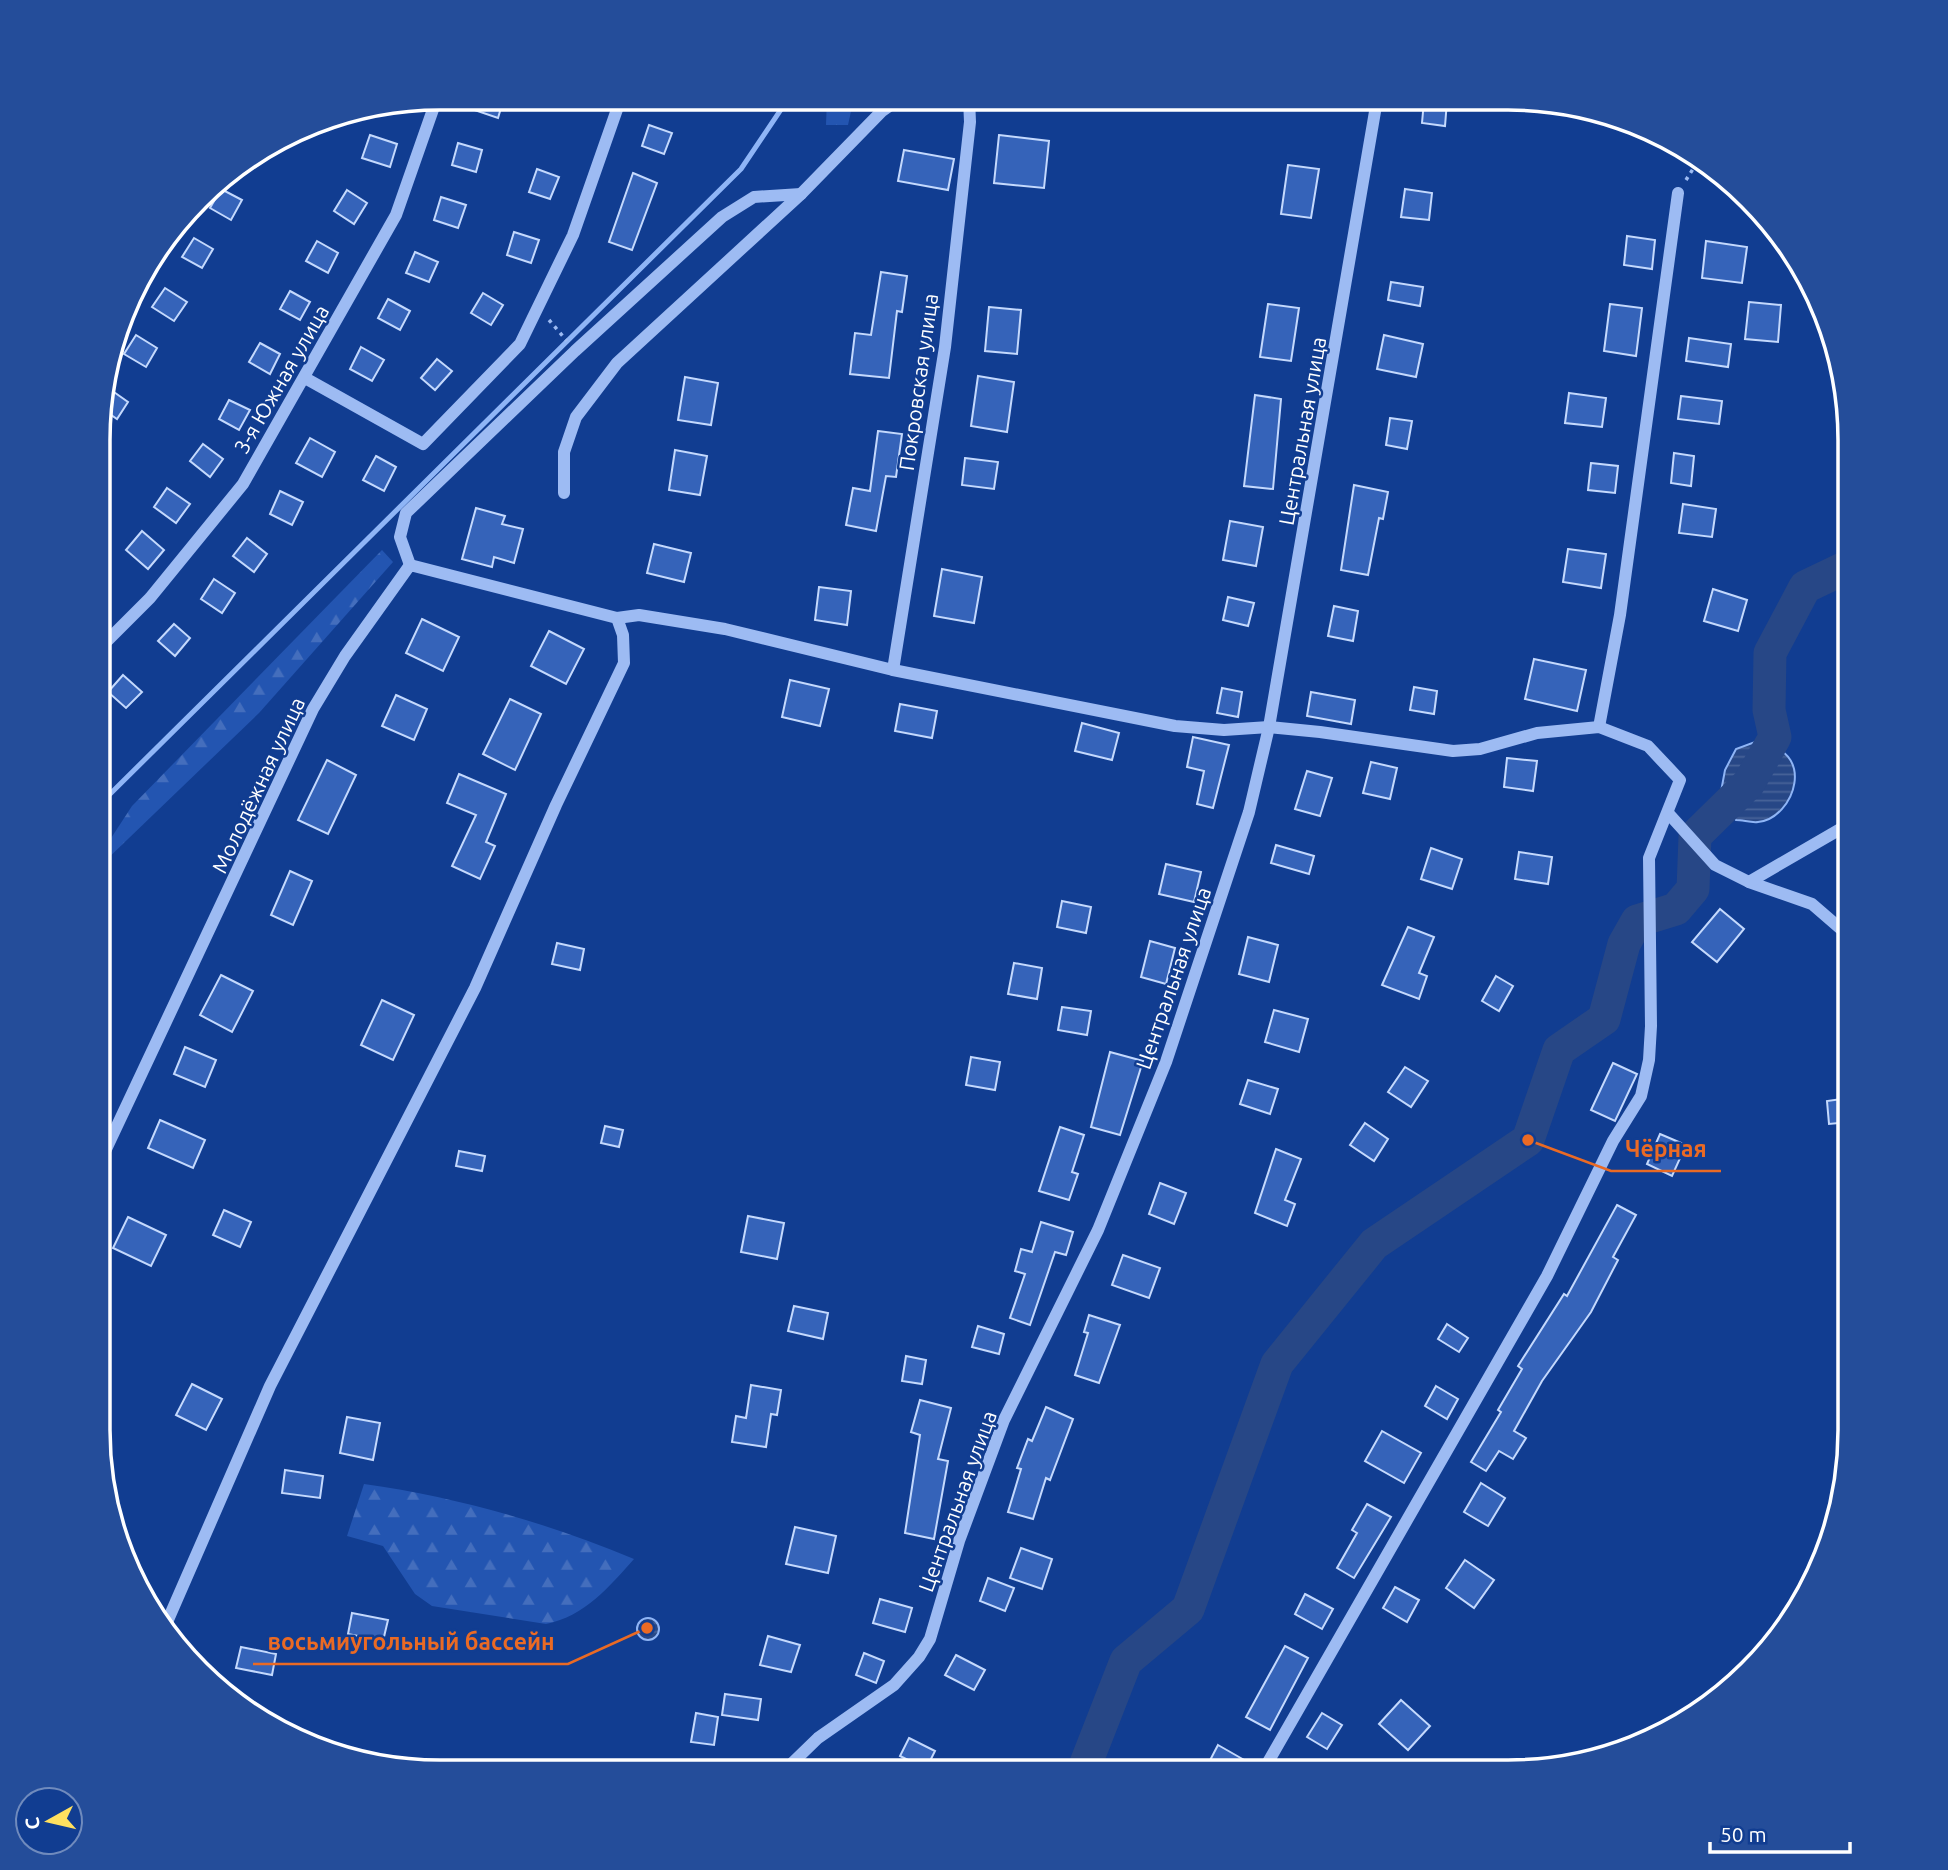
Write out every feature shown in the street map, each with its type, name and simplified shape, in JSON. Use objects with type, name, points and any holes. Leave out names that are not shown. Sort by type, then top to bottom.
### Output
[{"type":"street","name":"3-я Южная улица","points":[[110,638],[150,598],[243,484],[396,215],[433,110]]},
{"type":"street","points":[[304,378],[423,444],[520,344],[573,235],[617,110]]},
{"type":"street","points":[[564,493],[564,452],[576,417],[617,363],[801,194],[883,110]]},
{"type":"street","name":"Покровская улица","points":[[892,670],[945,347],[969,110]]},
{"type":"street","name":"Центральная улица","points":[[796,1760],[818,1738],[894,1685],[919,1657],[930,1639],[959,1541],[1004,1420],[1098,1230],[1166,1062],[1249,812],[1269,727],[1375,110]]},
{"type":"street","points":[[1599,727],[1620,615],[1678,193]]},
{"type":"street","points":[[801,194],[754,197],[722,217],[575,351],[406,513],[400,537],[410,565],[617,618],[639,615],[724,629],[892,670],[1175,726],[1224,730],[1269,727],[1453,751],[1480,749],[1537,733],[1599,727],[1648,746],[1680,780],[1668,813],[1656,835],[1649,859],[1649,1060],[1641,1096],[1614,1141],[1547,1276],[1269,1760]]},
{"type":"street","name":"Молодёжная улица","points":[[110,1141],[313,709],[345,656],[410,565]]},
{"type":"street","points":[[169,1618],[270,1387],[475,988],[556,805],[624,663],[623,635],[617,618]]},
{"type":"street","points":[[1668,813],[1715,865],[1749,882],[1812,904],[1838,926]]},
{"type":"street","points":[[1749,882],[1838,830]]},
{"type":"path","points":[[1678,193],[1694,168]]},
{"type":"path","points":[[539,308],[575,351]]},
{"type":"green space","points":[[827,110],[851,110],[848,125],[826,125]]},
{"type":"green space","points":[[382,550],[393,562],[259,713],[110,856],[110,840],[132,806]]},
{"type":"green space","points":[[364,1484],[433,1496],[502,1513],[569,1534],[634,1559],[595,1599],[573,1614],[546,1624],[432,1606],[415,1594],[383,1546],[347,1536]]},
{"type":"shaded area","points":[[1755,742],[1775,747],[1788,757],[1794,769],[1794,783],[1790,797],[1782,809],[1771,818],[1755,822],[1736,820],[1720,797],[1725,770],[1736,749]]},
{"type":"shaded area","points":[[648,1618],[656,1621],[659,1629],[656,1637],[648,1640],[640,1637],[637,1629],[640,1621]]},
{"type":"building","points":[[474,110],[500,110],[498,118]]},
{"type":"building","points":[[1423,110],[1446,110],[1445,126],[1422,123]]},
{"type":"building","points":[[649,125],[672,133],[664,154],[642,146]]},
{"type":"building","points":[[370,135],[397,144],[390,167],[362,158]]},
{"type":"building","points":[[999,135],[1049,141],[1044,188],[994,183]]},
{"type":"building","points":[[458,143],[482,150],[476,172],[452,165]]},
{"type":"building","points":[[904,150],[954,159],[948,190],[898,181]]},
{"type":"building","points":[[1288,165],[1319,169],[1311,218],[1281,214]]},
{"type":"building","points":[[537,169],[559,177],[550,199],[529,192]]},
{"type":"building","points":[[633,173],[657,183],[632,250],[609,242]]},
{"type":"building","points":[[1405,189],[1432,193],[1429,220],[1401,217]]},
{"type":"building","points":[[347,190],[367,203],[354,224],[334,211]]},
{"type":"building","points":[[224,191],[242,200],[231,220],[210,208]]},
{"type":"building","points":[[441,197],[466,205],[458,228],[434,220]]},
{"type":"building","points":[[514,232],[539,240],[531,263],[507,255]]},
{"type":"building","points":[[1627,236],[1655,240],[1652,269],[1624,265]]},
{"type":"building","points":[[194,238],[213,249],[202,268],[182,257]]},
{"type":"building","points":[[317,241],[338,253],[328,273],[306,261]]},
{"type":"building","points":[[1706,241],[1747,247],[1742,283],[1702,278]]},
{"type":"building","points":[[415,252],[438,262],[429,282],[406,273]]},
{"type":"building","points":[[881,272],[907,276],[902,312],[897,311],[889,378],[850,374],[855,333],[871,335]]},
{"type":"building","points":[[1391,282],[1423,287],[1420,306],[1388,300]]},
{"type":"building","points":[[165,288],[187,302],[174,321],[152,307]]},
{"type":"building","points":[[290,291],[310,302],[300,320],[280,309]]},
{"type":"building","points":[[483,293],[503,305],[491,325],[471,313]]},
{"type":"building","points":[[388,299],[410,311],[400,330],[378,318]]},
{"type":"building","points":[[1749,302],[1781,305],[1778,342],[1745,339]]},
{"type":"building","points":[[1268,304],[1299,308],[1291,361],[1260,357]]},
{"type":"building","points":[[1610,304],[1642,308],[1636,356],[1604,351]]},
{"type":"building","points":[[989,307],[1021,310],[1017,354],[985,351]]},
{"type":"building","points":[[136,335],[157,348],[146,367],[124,354]]},
{"type":"building","points":[[1384,335],[1423,344],[1416,377],[1377,369]]},
{"type":"building","points":[[1689,338],[1731,344],[1728,367],[1686,361]]},
{"type":"building","points":[[260,343],[280,354],[270,374],[249,362]]},
{"type":"building","points":[[361,347],[384,360],[372,381],[350,369]]},
{"type":"building","points":[[437,359],[452,371],[435,390],[421,378]]},
{"type":"building","points":[[978,376],[1014,382],[1007,432],[971,426]]},
{"type":"building","points":[[685,377],[718,383],[711,425],[678,420]]},
{"type":"building","points":[[114,392],[128,402],[117,419],[111,415]]},
{"type":"building","points":[[1569,393],[1606,398],[1602,427],[1565,423]]},
{"type":"building","points":[[1255,395],[1281,399],[1273,489],[1244,486]]},
{"type":"building","points":[[1681,396],[1722,401],[1719,424],[1678,419]]},
{"type":"building","points":[[229,400],[250,410],[239,430],[219,419]]},
{"type":"building","points":[[1390,418],[1412,421],[1407,449],[1386,445]]},
{"type":"building","points":[[878,431],[902,434],[896,477],[886,476],[876,531],[846,525],[853,488],[870,491]]},
{"type":"building","points":[[310,438],[335,452],[322,477],[296,463]]},
{"type":"building","points":[[203,444],[223,459],[210,477],[190,461]]},
{"type":"building","points":[[675,450],[707,456],[700,495],[669,490]]},
{"type":"building","points":[[1674,453],[1694,456],[1691,486],[1671,483]]},
{"type":"building","points":[[376,456],[396,467],[384,491],[363,480]]},
{"type":"building","points":[[965,458],[998,462],[994,489],[962,485]]},
{"type":"building","points":[[1591,463],[1618,466],[1615,493],[1588,490]]},
{"type":"building","points":[[1354,485],[1388,492],[1383,519],[1379,518],[1368,575],[1341,570]]},
{"type":"building","points":[[167,488],[190,504],[176,523],[154,507]]},
{"type":"building","points":[[280,491],[303,502],[292,525],[270,514]]},
{"type":"building","points":[[1683,504],[1716,509],[1712,537],[1679,533]]},
{"type":"building","points":[[476,508],[505,516],[502,524],[523,529],[514,563],[494,557],[492,567],[462,559]]},
{"type":"building","points":[[1230,521],[1263,527],[1256,566],[1223,560]]},
{"type":"building","points":[[142,531],[164,550],[148,569],[126,550]]},
{"type":"building","points":[[247,538],[267,554],[254,572],[233,556]]},
{"type":"building","points":[[654,544],[691,553],[684,582],[647,573]]},
{"type":"building","points":[[1568,549],[1606,554],[1601,588],[1563,582]]},
{"type":"building","points":[[942,569],[982,577],[974,623],[934,616]]},
{"type":"building","points":[[214,579],[235,593],[222,613],[201,599]]},
{"type":"building","points":[[819,587],[851,591],[847,625],[815,620]]},
{"type":"building","points":[[1713,589],[1747,600],[1738,631],[1704,621]]},
{"type":"building","points":[[1228,597],[1254,603],[1248,626],[1223,620]]},
{"type":"building","points":[[1334,606],[1358,611],[1353,641],[1328,636]]},
{"type":"building","points":[[422,619],[459,637],[443,671],[406,653]]},
{"type":"building","points":[[174,624],[190,638],[175,656],[158,641]]},
{"type":"building","points":[[549,631],[584,649],[566,684],[531,666]]},
{"type":"building","points":[[1534,659],[1586,670],[1577,711],[1525,699]]},
{"type":"building","points":[[123,675],[142,692],[126,708],[110,694],[110,690]]},
{"type":"building","points":[[790,680],[829,689],[820,726],[782,717]]},
{"type":"building","points":[[1414,687],[1437,691],[1434,714],[1410,710]]},
{"type":"building","points":[[1222,688],[1242,692],[1238,717],[1217,713]]},
{"type":"building","points":[[1311,692],[1355,700],[1351,724],[1307,716]]},
{"type":"building","points":[[396,695],[427,709],[414,740],[382,726]]},
{"type":"building","points":[[510,699],[541,714],[515,770],[483,754]]},
{"type":"building","points":[[900,704],[937,711],[932,738],[895,731]]},
{"type":"building","points":[[1082,723],[1119,733],[1112,760],[1075,751]]},
{"type":"building","points":[[1193,737],[1229,745],[1213,808],[1197,804],[1204,771],[1187,767]]},
{"type":"building","points":[[1507,758],[1537,761],[1533,791],[1504,787]]},
{"type":"building","points":[[327,760],[356,775],[328,834],[298,820]]},
{"type":"building","points":[[1371,762],[1397,768],[1390,799],[1363,793]]},
{"type":"building","points":[[1307,771],[1332,778],[1320,816],[1295,809]]},
{"type":"building","points":[[459,774],[506,794],[486,842],[495,846],[480,879],[452,866],[476,815],[447,803]]},
{"type":"building","points":[[1276,845],[1314,856],[1309,874],[1271,863]]},
{"type":"building","points":[[1431,848],[1462,859],[1452,889],[1421,879]]},
{"type":"building","points":[[1519,852],[1552,857],[1548,884],[1515,879]]},
{"type":"building","points":[[1166,864],[1201,872],[1194,902],[1159,894]]},
{"type":"building","points":[[290,871],[312,881],[293,925],[271,915]]},
{"type":"building","points":[[1062,901],[1091,907],[1086,933],[1057,927]]},
{"type":"building","points":[[1720,909],[1744,929],[1717,962],[1692,942]]},
{"type":"building","points":[[1408,927],[1434,937],[1419,973],[1427,976],[1419,999],[1382,985]]},
{"type":"building","points":[[1248,937],[1278,945],[1269,982],[1239,974]]},
{"type":"building","points":[[1150,941],[1175,948],[1166,984],[1141,977]]},
{"type":"building","points":[[557,943],[584,949],[580,970],[552,964]]},
{"type":"building","points":[[1014,963],[1042,968],[1037,999],[1008,994]]},
{"type":"building","points":[[221,975],[253,991],[232,1032],[200,1015]]},
{"type":"building","points":[[1496,976],[1513,986],[1499,1011],[1482,1001]]},
{"type":"building","points":[[382,1000],[414,1015],[393,1060],[361,1045]]},
{"type":"building","points":[[1062,1007],[1091,1011],[1087,1035],[1058,1030]]},
{"type":"building","points":[[1274,1010],[1308,1019],[1299,1052],[1265,1042]]},
{"type":"building","points":[[185,1047],[216,1060],[205,1087],[174,1074]]},
{"type":"building","points":[[1110,1052],[1143,1061],[1120,1135],[1091,1127]]},
{"type":"building","points":[[971,1057],[1000,1062],[995,1090],[966,1085]]},
{"type":"building","points":[[1613,1063],[1637,1074],[1615,1121],[1591,1110]]},
{"type":"building","points":[[1405,1067],[1428,1081],[1411,1107],[1388,1092]]},
{"type":"building","points":[[1248,1080],[1278,1089],[1270,1114],[1240,1104]]},
{"type":"building","points":[[1838,1100],[1838,1123],[1829,1124],[1827,1101]]},
{"type":"building","points":[[160,1120],[205,1140],[193,1168],[148,1148]]},
{"type":"building","points":[[1365,1123],[1388,1139],[1374,1161],[1350,1145]]},
{"type":"building","points":[[605,1126],[623,1130],[619,1147],[601,1143]]},
{"type":"building","points":[[1060,1127],[1084,1135],[1072,1172],[1078,1174],[1069,1200],[1039,1191]]},
{"type":"building","points":[[1660,1134],[1686,1145],[1672,1176],[1647,1164]]},
{"type":"building","points":[[1276,1149],[1301,1159],[1285,1200],[1295,1204],[1287,1226],[1255,1213]]},
{"type":"building","points":[[459,1151],[485,1156],[482,1171],[456,1166]]},
{"type":"building","points":[[1160,1183],[1186,1193],[1174,1224],[1149,1214]]},
{"type":"building","points":[[1617,1205],[1636,1215],[1613,1257],[1618,1260],[1591,1312],[1542,1381],[1514,1431],[1526,1438],[1513,1459],[1499,1451],[1486,1471],[1471,1462],[1501,1412],[1498,1410],[1522,1369],[1518,1366],[1564,1294],[1567,1296]]},
{"type":"building","points":[[224,1210],[251,1222],[240,1247],[213,1235]]},
{"type":"building","points":[[748,1216],[784,1223],[777,1259],[741,1252]]},
{"type":"building","points":[[128,1217],[166,1235],[151,1266],[113,1248]]},
{"type":"building","points":[[1041,1222],[1073,1232],[1066,1255],[1055,1252],[1030,1325],[1010,1318],[1025,1274],[1015,1271],[1021,1249],[1032,1252]]},
{"type":"building","points":[[1123,1255],[1160,1268],[1149,1298],[1112,1285]]},
{"type":"building","points":[[794,1306],[828,1313],[823,1339],[788,1331]]},
{"type":"building","points":[[1089,1315],[1120,1325],[1099,1383],[1075,1375],[1088,1333],[1084,1332]]},
{"type":"building","points":[[1447,1324],[1468,1338],[1459,1352],[1438,1339]]},
{"type":"building","points":[[978,1326],[1004,1334],[999,1354],[972,1347]]},
{"type":"building","points":[[906,1356],[926,1360],[922,1384],[902,1381]]},
{"type":"building","points":[[192,1384],[222,1399],[206,1430],[176,1415]]},
{"type":"building","points":[[751,1385],[781,1390],[777,1415],[771,1414],[766,1447],[732,1442],[736,1416],[746,1418]]},
{"type":"building","points":[[1436,1386],[1458,1399],[1447,1419],[1425,1406]]},
{"type":"building","points":[[920,1400],[951,1408],[938,1459],[948,1461],[934,1539],[905,1533],[920,1435],[911,1432]]},
{"type":"building","points":[[1046,1407],[1073,1419],[1050,1480],[1046,1478],[1033,1519],[1008,1512],[1021,1469],[1017,1468],[1028,1439],[1032,1441]]},
{"type":"building","points":[[347,1417],[380,1423],[373,1460],[340,1453]]},
{"type":"building","points":[[1382,1431],[1421,1453],[1404,1483],[1365,1461]]},
{"type":"building","points":[[285,1470],[323,1476],[320,1498],[282,1493]]},
{"type":"building","points":[[1481,1483],[1505,1498],[1488,1526],[1464,1512]]},
{"type":"building","points":[[1367,1504],[1391,1517],[1354,1578],[1337,1568],[1357,1533],[1352,1530]]},
{"type":"building","points":[[795,1527],[836,1536],[828,1573],[786,1564]]},
{"type":"building","points":[[1021,1548],[1052,1559],[1042,1589],[1010,1578]]},
{"type":"building","points":[[1465,1560],[1494,1580],[1474,1608],[1446,1588]]},
{"type":"building","points":[[988,1578],[1014,1588],[1005,1611],[980,1601]]},
{"type":"building","points":[[1395,1587],[1419,1600],[1407,1622],[1383,1608]]},
{"type":"building","points":[[1305,1594],[1333,1609],[1322,1629],[1295,1614]]},
{"type":"building","points":[[880,1599],[912,1608],[905,1632],[873,1623]]},
{"type":"building","points":[[352,1613],[388,1620],[383,1641],[348,1634]]},
{"type":"building","points":[[768,1636],[800,1645],[791,1672],[760,1665]]},
{"type":"building","points":[[1285,1646],[1308,1658],[1270,1730],[1246,1717]]},
{"type":"building","points":[[241,1647],[276,1654],[272,1675],[236,1668]]},
{"type":"building","points":[[864,1653],[884,1661],[876,1683],[856,1675]]},
{"type":"building","points":[[956,1655],[985,1670],[974,1690],[945,1675]]},
{"type":"building","points":[[725,1694],[761,1699],[758,1720],[722,1715]]},
{"type":"building","points":[[1401,1700],[1430,1726],[1408,1750],[1379,1724]]},
{"type":"building","points":[[696,1713],[718,1717],[714,1745],[691,1742]]},
{"type":"building","points":[[1322,1713],[1342,1725],[1327,1749],[1307,1737]]},
{"type":"building","points":[[909,1738],[935,1751],[930,1760],[908,1760],[900,1756]]},
{"type":"building","points":[[1218,1745],[1244,1760],[1210,1760]]},
{"type":"waterway","points":[[110,794],[741,169],[781,110]]},
{"type":"waterway","points":[[1087,1760],[1126,1661],[1188,1609],[1277,1364],[1374,1244],[1528,1140],[1559,1050],[1604,1019],[1624,944],[1637,921],[1676,909],[1693,889],[1695,836],[1749,783],[1775,737],[1769,710],[1770,653],[1805,587],[1838,571]]},
{"type":"place","name":"Чёрная","points":[[1528,1140]]},
{"type":"place","name":"восьмиугольный бассейн","points":[[647,1628]]}]
